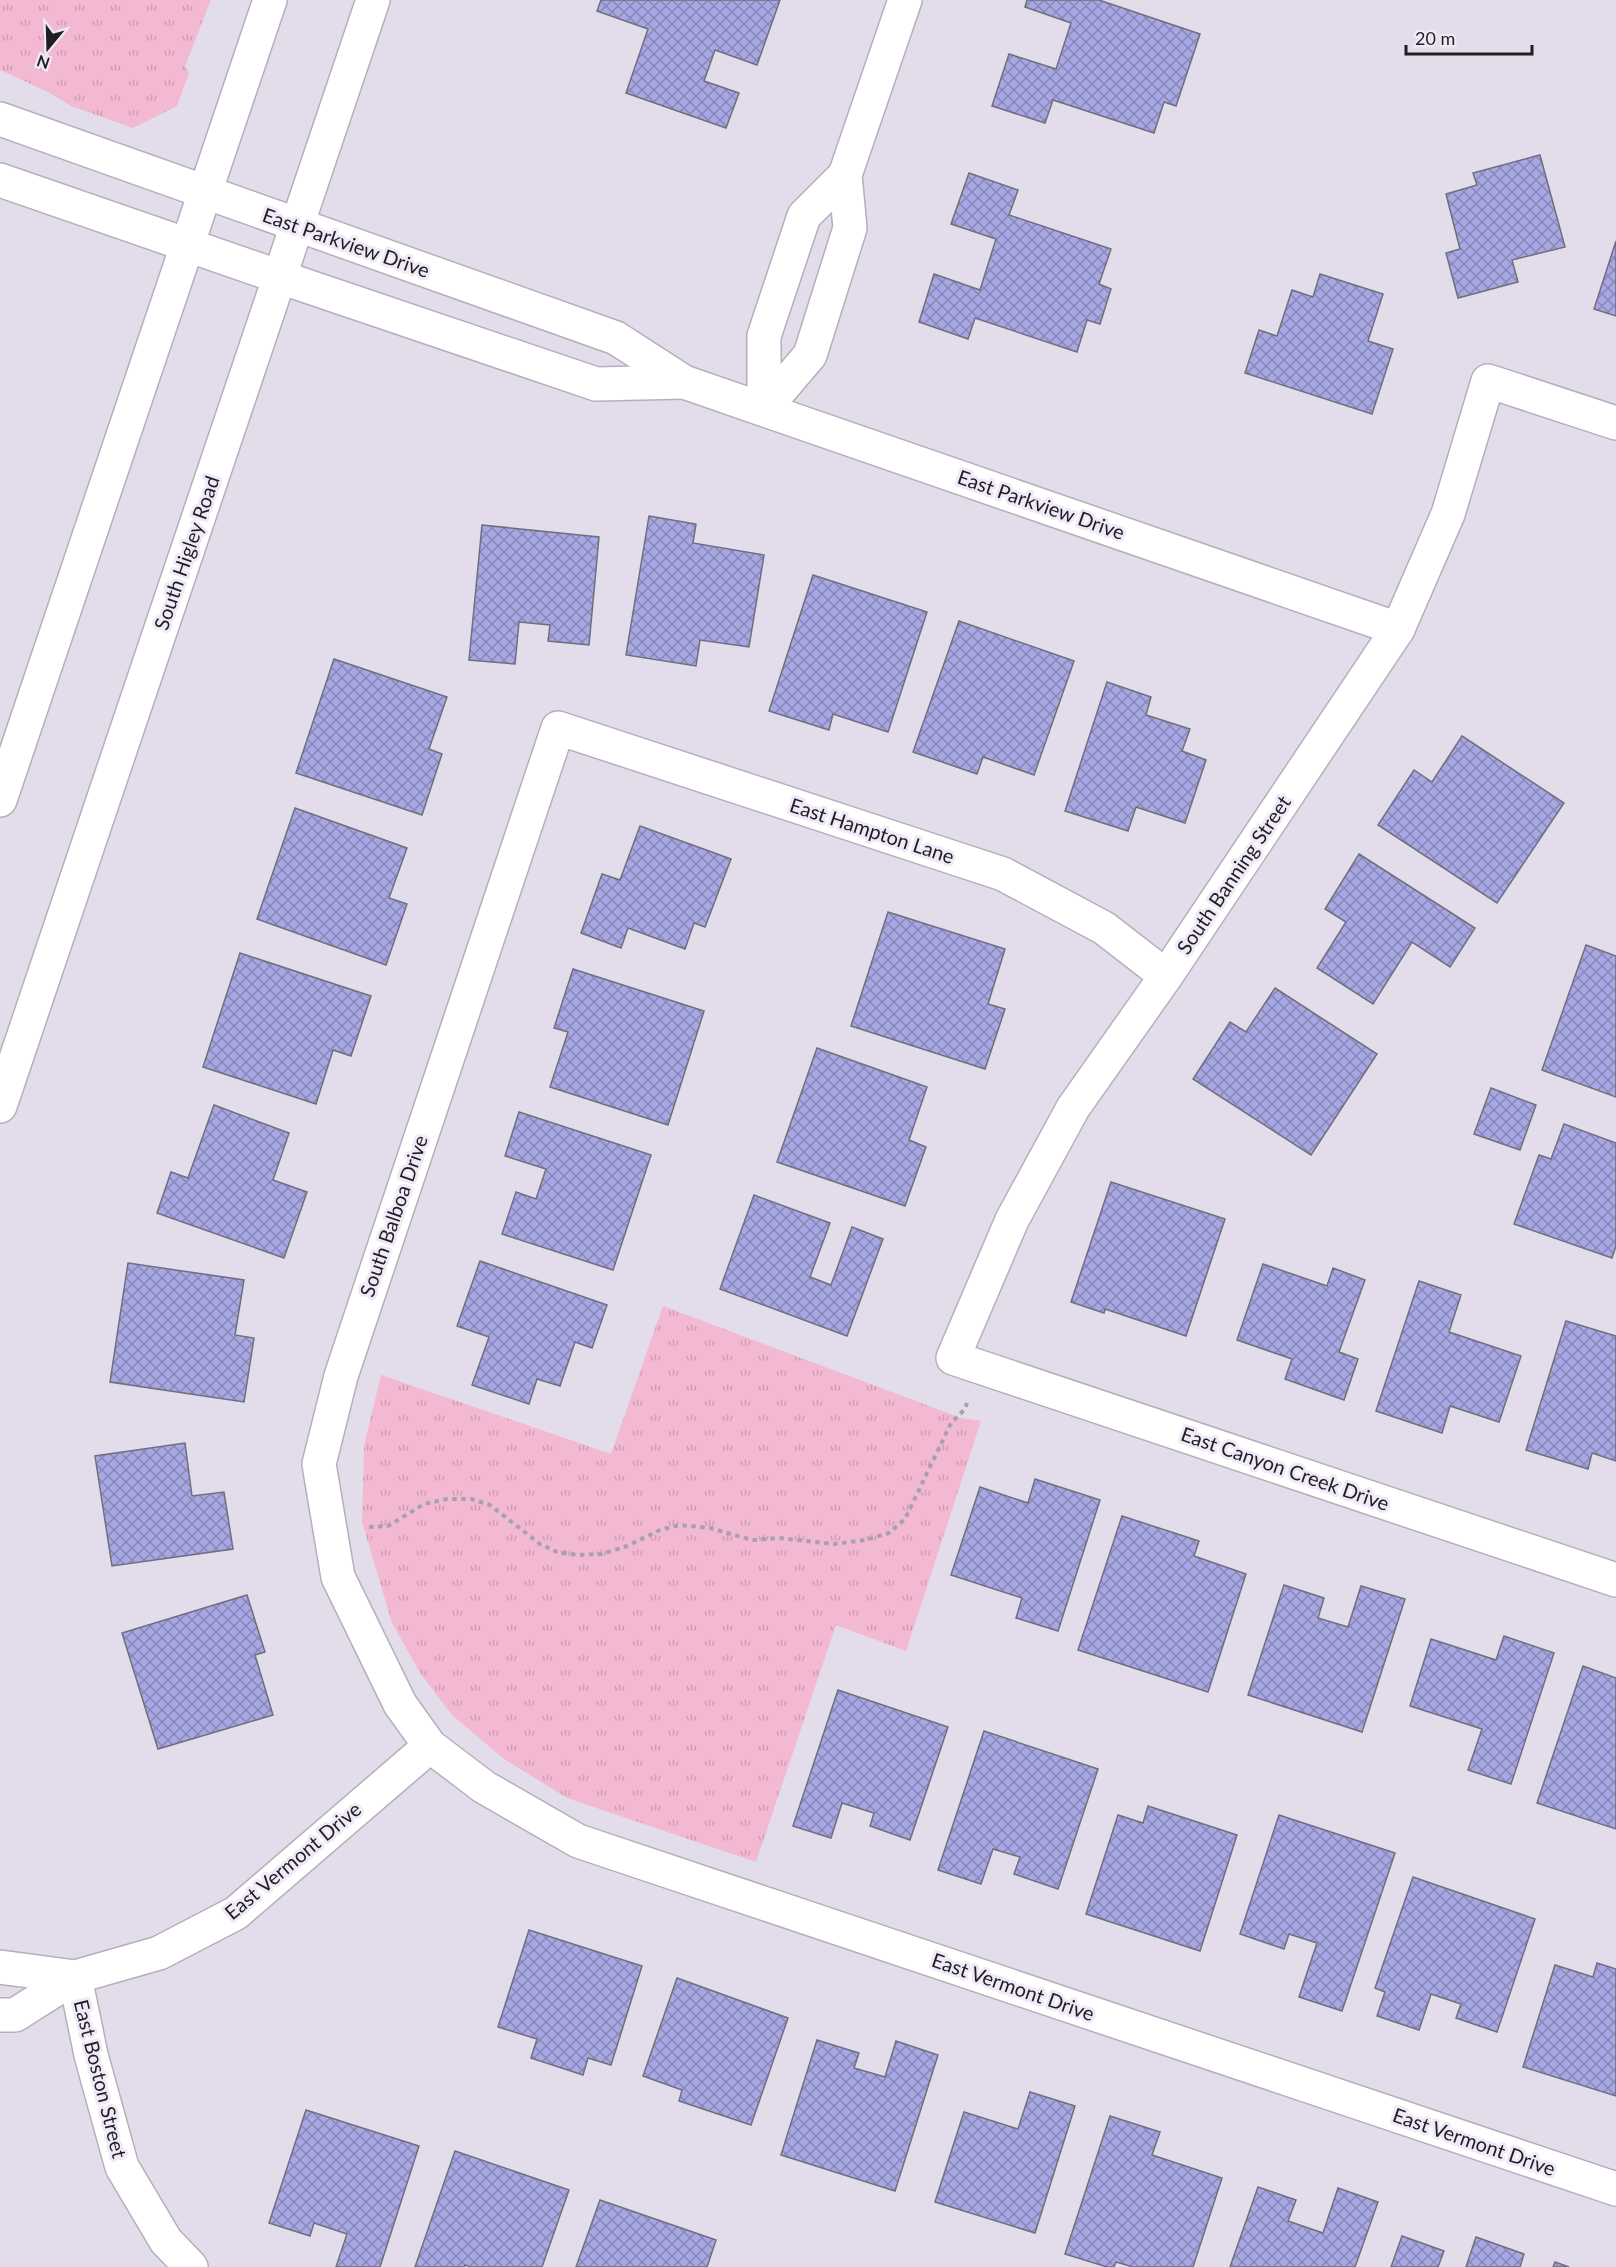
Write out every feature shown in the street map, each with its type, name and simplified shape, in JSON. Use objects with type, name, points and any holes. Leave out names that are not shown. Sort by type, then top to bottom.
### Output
[{"type":"street","points":[[0,800],[270,0]]},
{"type":"street","name":"South Higley Road","points":[[0,1106],[372,0]]},
{"type":"street","points":[[764,409],[810,355],[850,228],[845,175],[905,0]]},
{"type":"street","name":"East Parkview Drive","points":[[0,119],[616,338],[684,382],[1398,629]]},
{"type":"street","points":[[764,409],[764,336],[804,216],[845,175]]},
{"type":"street","name":"East Parkview Drive","points":[[0,180],[596,384],[684,382]]},
{"type":"street","name":"South Banning Street","points":[[953,1358],[1012,1220],[1073,1108],[1166,976],[1398,629],[1448,514],[1488,381],[1616,423]]},
{"type":"street","name":"East Hampton Lane","points":[[558,728],[1003,874],[1104,928],[1166,976]]},
{"type":"street","name":"South Balboa Drive","points":[[400,1704],[338,1577],[319,1464],[341,1376],[558,728]]},
{"type":"street","name":"East Canyon Creek Drive","points":[[953,1358],[1616,1580]]},
{"type":"street","name":"East Vermont Drive","points":[[400,1704],[430,1746],[484,1787],[578,1841],[1616,2189]]},
{"type":"street","name":"East Vermont Drive","points":[[0,2015],[15,2015],[75,1977],[159,1953],[236,1913],[430,1746]]},
{"type":"street","name":"East Vermont Drive","points":[[0,1967],[75,1977]]},
{"type":"street","name":"East Boston Street","points":[[75,1977],[91,2055],[122,2167],[166,2241],[191,2267]]},
{"type":"path","points":[[359,1527],[388,1527],[424,1504],[447,1499],[471,1499],[490,1505],[540,1544],[557,1552],[577,1555],[602,1554],[627,1546],[660,1530],[680,1525],[710,1528],[752,1540],[780,1538],[834,1544],[865,1540],[889,1533],[905,1519],[951,1422],[965,1409]]},
{"type":"green space","points":[[0,0],[211,0],[185,66],[189,73],[177,106],[133,128],[71,106],[48,92],[0,70]]},
{"type":"green space","points":[[663,1306],[961,1418],[981,1421],[906,1651],[836,1625],[756,1862],[567,1798],[504,1759],[452,1715],[420,1673],[392,1623],[362,1522],[364,1446],[381,1375],[611,1454]]},
{"type":"building","points":[[601,0],[780,0],[757,65],[715,50],[704,81],[739,93],[726,128],[626,93],[648,29],[597,11]]},
{"type":"building","points":[[1027,0],[1099,0],[1200,34],[1176,106],[1164,102],[1154,133],[1053,100],[1045,123],[992,106],[1009,54],[1056,69],[1071,23],[1025,7]]},
{"type":"building","points":[[1540,155],[1565,247],[1512,260],[1518,282],[1458,298],[1446,253],[1460,249],[1446,194],[1477,185],[1473,173]]},
{"type":"building","points":[[969,173],[1018,190],[1009,215],[1111,249],[1099,284],[1111,289],[1100,324],[1087,320],[1077,352],[975,318],[968,339],[919,322],[934,274],[980,290],[996,239],[951,224]]},
{"type":"building","points":[[1616,241],[1616,316],[1594,309]]},
{"type":"building","points":[[1320,274],[1383,294],[1368,341],[1393,349],[1372,414],[1245,373],[1259,330],[1277,336],[1292,290],[1313,297]]},
{"type":"building","points":[[649,516],[696,524],[693,543],[764,555],[749,647],[700,640],[696,666],[626,655]]},
{"type":"building","points":[[482,525],[599,537],[589,645],[548,641],[550,625],[519,622],[515,664],[469,660]]},
{"type":"building","points":[[813,575],[927,612],[888,732],[833,714],[829,730],[769,711]]},
{"type":"building","points":[[959,621],[1074,661],[1034,775],[983,757],[977,774],[913,752]]},
{"type":"building","points":[[334,659],[447,697],[429,749],[442,754],[422,815],[296,773]]},
{"type":"building","points":[[1107,682],[1151,697],[1146,715],[1190,729],[1182,751],[1206,760],[1185,823],[1136,807],[1128,831],[1065,811]]},
{"type":"building","points":[[1462,736],[1564,803],[1497,903],[1378,825],[1414,770],[1432,782]]},
{"type":"building","points":[[295,808],[407,848],[389,898],[407,904],[386,965],[257,919]]},
{"type":"building","points":[[640,826],[731,859],[705,927],[694,923],[685,949],[628,928],[621,948],[581,933],[602,874],[620,880]]},
{"type":"building","points":[[1359,854],[1475,928],[1450,967],[1412,942],[1373,1004],[1317,968],[1346,922],[1325,909]]},
{"type":"building","points":[[888,912],[1005,949],[988,1004],[1005,1009],[985,1069],[851,1026]]},
{"type":"building","points":[[1586,945],[1616,956],[1616,1097],[1542,1070]]},
{"type":"building","points":[[240,953],[371,996],[351,1056],[333,1050],[316,1104],[203,1067]]},
{"type":"building","points":[[573,969],[704,1011],[668,1125],[550,1087],[568,1032],[554,1028]]},
{"type":"building","points":[[1275,988],[1377,1054],[1311,1155],[1193,1079],[1230,1022],[1246,1032]]},
{"type":"building","points":[[817,1048],[927,1087],[909,1140],[926,1147],[905,1206],[777,1162]]},
{"type":"building","points":[[1491,1088],[1536,1105],[1520,1150],[1474,1134]]},
{"type":"building","points":[[214,1105],[289,1133],[273,1180],[307,1192],[284,1258],[157,1213],[171,1172],[188,1178]]},
{"type":"building","points":[[519,1112],[651,1155],[613,1270],[502,1234],[516,1192],[536,1199],[546,1169],[505,1156]]},
{"type":"building","points":[[1564,1124],[1616,1143],[1616,1246],[1612,1258],[1514,1224],[1539,1155],[1551,1159]]},
{"type":"building","points":[[1111,1182],[1225,1219],[1186,1336],[1105,1309],[1104,1313],[1071,1302]]},
{"type":"building","points":[[754,1195],[830,1223],[810,1277],[831,1285],[852,1227],[883,1239],[847,1336],[720,1289]]},
{"type":"building","points":[[480,1261],[607,1305],[592,1348],[575,1342],[560,1386],[537,1379],[529,1404],[472,1385],[489,1337],[457,1326]]},
{"type":"building","points":[[128,1263],[244,1280],[235,1335],[254,1338],[244,1402],[110,1382]]},
{"type":"building","points":[[1263,1264],[1327,1286],[1333,1268],[1365,1280],[1339,1352],[1358,1359],[1344,1400],[1285,1379],[1292,1359],[1237,1340]]},
{"type":"building","points":[[1419,1281],[1461,1295],[1449,1332],[1521,1356],[1499,1422],[1450,1406],[1442,1433],[1376,1411]]},
{"type":"building","points":[[1566,1321],[1616,1336],[1616,1461],[1592,1453],[1588,1469],[1526,1450]]},
{"type":"building","points":[[185,1443],[192,1496],[224,1492],[233,1549],[112,1566],[95,1456]]},
{"type":"building","points":[[1035,1479],[1100,1500],[1058,1631],[1016,1618],[1022,1598],[951,1575],[980,1487],[1028,1503]]},
{"type":"building","points":[[1122,1516],[1199,1541],[1194,1556],[1246,1574],[1208,1692],[1078,1650]]},
{"type":"building","points":[[1284,1585],[1324,1598],[1318,1618],[1348,1627],[1361,1586],[1405,1599],[1362,1732],[1248,1695]]},
{"type":"building","points":[[247,1595],[265,1652],[255,1655],[273,1715],[158,1749],[122,1633]]},
{"type":"building","points":[[1504,1636],[1554,1653],[1511,1784],[1468,1770],[1482,1729],[1410,1706],[1431,1639],[1496,1660]]},
{"type":"building","points":[[1583,1666],[1616,1678],[1616,1829],[1537,1803]]},
{"type":"building","points":[[838,1690],[948,1727],[910,1840],[870,1826],[874,1813],[842,1803],[831,1838],[793,1826]]},
{"type":"building","points":[[984,1731],[1098,1769],[1058,1889],[1014,1874],[1020,1857],[993,1849],[981,1884],[938,1870]]},
{"type":"building","points":[[1148,1806],[1237,1835],[1200,1951],[1086,1914],[1118,1815],[1143,1823]]},
{"type":"building","points":[[1279,1815],[1395,1853],[1342,2011],[1299,1997],[1317,1943],[1289,1934],[1284,1949],[1240,1934]]},
{"type":"building","points":[[1413,1877],[1535,1919],[1497,2032],[1456,2018],[1461,2004],[1431,1994],[1419,2030],[1377,2016],[1385,1992],[1375,1988]]},
{"type":"building","points":[[529,1930],[642,1966],[611,2065],[588,2058],[583,2075],[531,2058],[537,2039],[498,2027]]},
{"type":"building","points":[[1597,1963],[1616,1969],[1616,2096],[1523,2067],[1555,1965],[1593,1977]]},
{"type":"building","points":[[677,1978],[788,2018],[751,2125],[679,2101],[682,2090],[643,2076]]},
{"type":"building","points":[[817,2040],[859,2053],[854,2068],[885,2077],[896,2041],[938,2055],[895,2191],[781,2155]]},
{"type":"building","points":[[1030,2092],[1075,2106],[1035,2233],[935,2202],[964,2112],[1018,2129]]},
{"type":"building","points":[[306,2110],[419,2146],[380,2267],[336,2267],[347,2234],[314,2223],[310,2236],[269,2223]]},
{"type":"building","points":[[1110,2116],[1160,2132],[1152,2155],[1222,2178],[1193,2267],[1133,2267],[1116,2262],[1114,2267],[1107,2267],[1065,2254]]},
{"type":"building","points":[[455,2151],[569,2190],[542,2267],[470,2267],[465,2265],[464,2267],[415,2267]]},
{"type":"building","points":[[1258,2187],[1296,2200],[1288,2221],[1323,2233],[1338,2188],[1378,2202],[1355,2267],[1230,2267]]},
{"type":"building","points":[[600,2200],[716,2240],[707,2267],[576,2267]]},
{"type":"building","points":[[1402,2236],[1444,2251],[1438,2267],[1391,2267]]},
{"type":"building","points":[[1476,2237],[1524,2254],[1520,2267],[1466,2267]]},
{"type":"building","points":[[1555,2262],[1569,2267],[1553,2267]]}]
